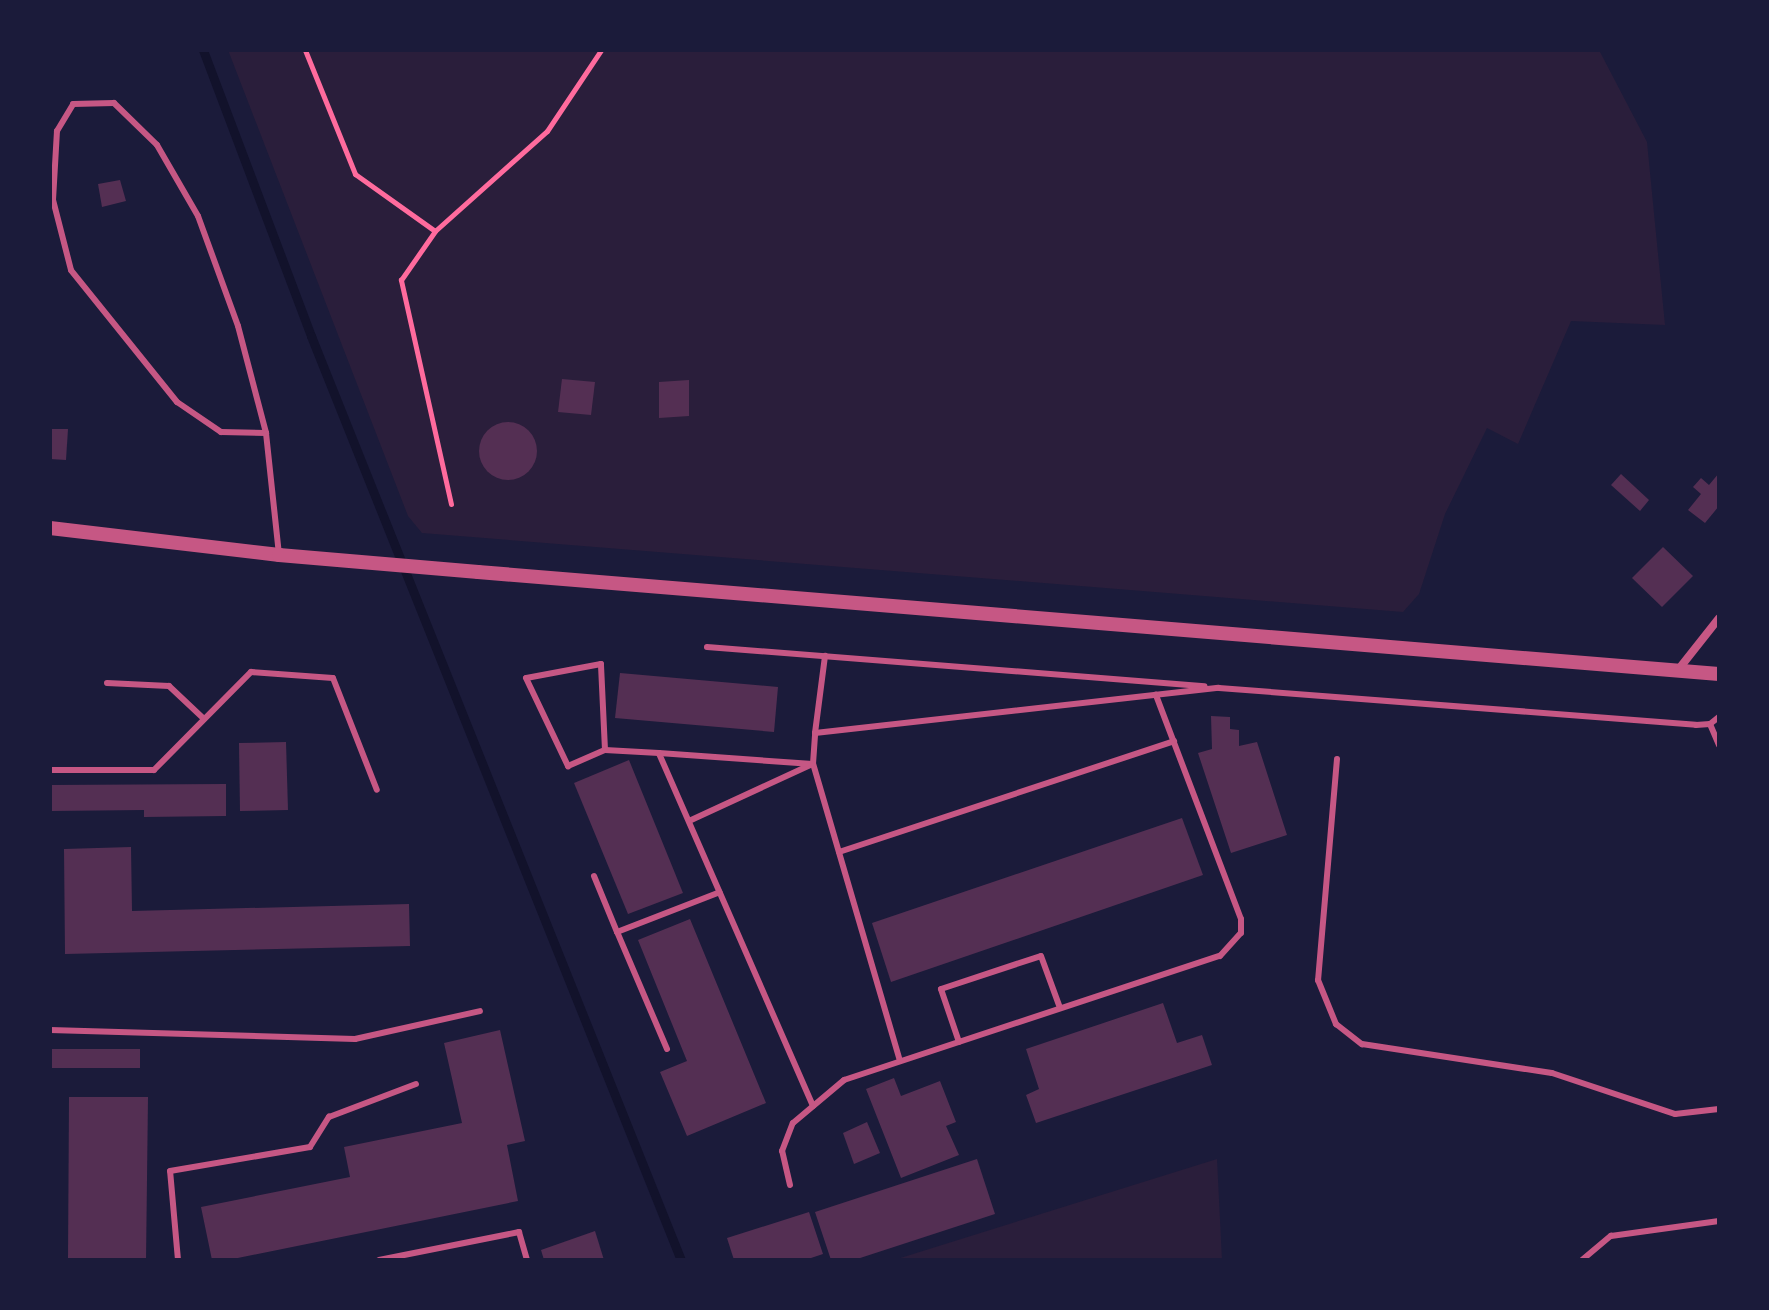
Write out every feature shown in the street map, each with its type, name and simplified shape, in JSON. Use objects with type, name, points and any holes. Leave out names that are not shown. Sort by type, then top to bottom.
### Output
[{"type":"street","points":[[50,528],[279,555],[1719,674]]},
{"type":"street","points":[[1678,670],[1719,618]]},
{"type":"lane","points":[[266,433],[221,432],[177,402],[71,270],[53,200],[57,131],[73,104],[114,103],[157,145],[198,216],[238,326],[266,433],[279,555]]},
{"type":"lane","points":[[707,647],[1710,724],[1719,717]]},
{"type":"lane","points":[[825,656],[813,764],[900,1061]]},
{"type":"lane","points":[[605,750],[601,664],[526,678],[568,766],[605,750],[813,764]]},
{"type":"lane","points":[[50,770],[154,770],[251,672],[333,678],[377,790]]},
{"type":"lane","points":[[107,683],[169,686],[204,719]]},
{"type":"lane","points":[[815,733],[1219,688]]},
{"type":"lane","points":[[790,1185],[782,1151],[793,1123],[844,1080],[1220,956],[1241,933],[1241,919],[1156,695]]},
{"type":"lane","points":[[1710,724],[1719,745]]},
{"type":"lane","points":[[839,852],[1174,741]]},
{"type":"lane","points":[[659,753],[813,1106]]},
{"type":"lane","points":[[1337,759],[1318,980],[1336,1024],[1362,1044],[1552,1073],[1675,1114],[1719,1109]]},
{"type":"lane","points":[[689,821],[813,764]]},
{"type":"lane","points":[[594,876],[667,1049]]},
{"type":"lane","points":[[617,932],[720,892]]},
{"type":"lane","points":[[959,1042],[941,989],[1041,956],[1060,1008]]},
{"type":"lane","points":[[50,1030],[355,1039],[480,1011]]},
{"type":"lane","points":[[178,1260],[170,1171],[310,1147],[329,1117],[416,1084]]},
{"type":"lane","points":[[1582,1260],[1611,1236],[1719,1221]]},
{"type":"lane","points":[[379,1260],[519,1232],[527,1260]]},
{"type":"path","points":[[305,50],[355,174],[435,231]]},
{"type":"path","points":[[451,504],[401,280],[435,231],[547,131],[601,50]]},
{"type":"shaded area","points":[[228,50],[1599,50],[1647,142],[1665,325],[1571,321],[1518,444],[1487,428],[1445,514],[1419,594],[1403,612],[422,533],[408,516]]},
{"type":"shaded area","points":[[1217,1159],[1222,1260],[894,1260]]},
{"type":"building","points":[[120,180],[126,201],[102,207],[98,184]]},
{"type":"building","points":[[562,379],[595,382],[591,415],[558,412]]},
{"type":"building","points":[[689,380],[689,416],[659,418],[659,382]]},
{"type":"building","points":[[508,422],[528,431],[537,451],[528,471],[508,480],[488,471],[479,451],[488,431]]},
{"type":"building","points":[[50,429],[68,429],[66,460],[50,459]]},
{"type":"building","points":[[1719,473],[1719,506],[1705,523],[1688,510],[1701,494],[1693,487],[1701,478],[1709,485]]},
{"type":"building","points":[[1621,474],[1649,500],[1640,511],[1611,485]]},
{"type":"building","points":[[1663,547],[1693,576],[1662,607],[1632,578]]},
{"type":"building","points":[[620,673],[778,687],[774,732],[615,718]]},
{"type":"building","points":[[1211,716],[1230,717],[1230,729],[1239,730],[1239,746],[1257,742],[1287,835],[1231,853],[1198,753],[1212,749]]},
{"type":"building","points":[[286,742],[288,810],[240,811],[239,743]]},
{"type":"building","points":[[629,760],[683,893],[628,914],[574,783]]},
{"type":"building","points":[[226,784],[226,816],[144,817],[144,810],[50,811],[50,785]]},
{"type":"building","points":[[1182,818],[1203,875],[891,982],[872,923]]},
{"type":"building","points":[[131,847],[132,911],[409,904],[410,946],[65,954],[64,849]]},
{"type":"building","points":[[690,919],[766,1103],[687,1136],[660,1072],[687,1061],[638,940]]},
{"type":"building","points":[[1163,1003],[1177,1043],[1202,1035],[1212,1065],[1036,1123],[1026,1095],[1039,1089],[1026,1049]]},
{"type":"building","points":[[500,1030],[525,1141],[507,1145],[518,1201],[228,1260],[212,1260],[201,1207],[350,1177],[344,1147],[462,1123],[444,1043]]},
{"type":"building","points":[[52,1049],[140,1049],[140,1068],[52,1068]]},
{"type":"building","points":[[894,1078],[901,1096],[940,1081],[956,1122],[946,1126],[959,1155],[901,1178],[866,1089]]},
{"type":"building","points":[[69,1097],[148,1097],[146,1260],[68,1260]]},
{"type":"building","points":[[867,1122],[880,1153],[854,1164],[843,1133]]},
{"type":"building","points":[[977,1159],[995,1214],[854,1260],[831,1260],[815,1212]]},
{"type":"building","points":[[809,1212],[823,1254],[805,1260],[734,1260],[727,1238]]},
{"type":"building","points":[[595,1231],[604,1260],[544,1260],[541,1250]]},
{"type":"waterway","points":[[203,50],[311,336],[681,1260]]}]
